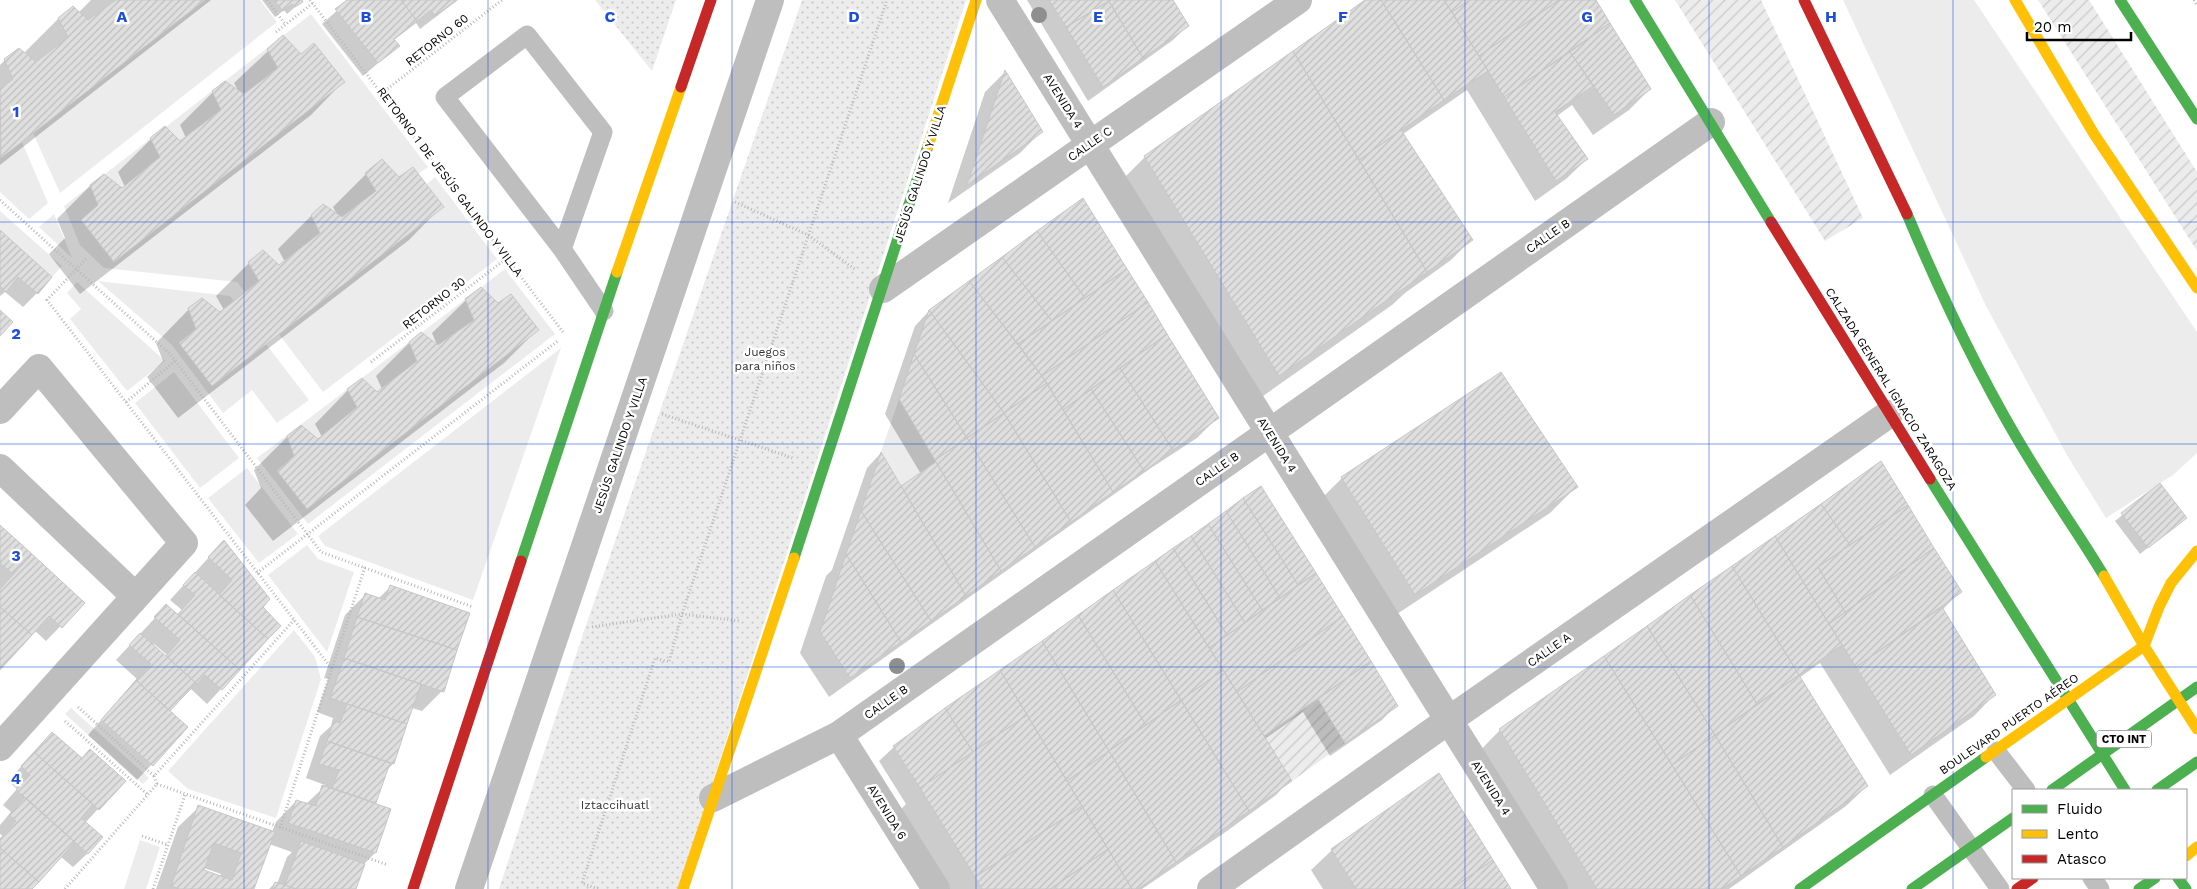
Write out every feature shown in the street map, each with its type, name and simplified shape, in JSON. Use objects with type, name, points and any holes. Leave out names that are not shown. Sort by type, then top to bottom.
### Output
[{"type":"main road","points":[[412,889],[604,311],[711,0]]},
{"type":"main road","name":"JESÚS GALINDO Y VILLA","points":[[683,889],[883,289],[976,0]]},
{"type":"main road","name":"CALZADA GENERAL IGNACIO ZARAGOZA","points":[[1636,0],[1889,414],[2124,789]]},
{"type":"main road","points":[[1804,0],[1896,190],[1944,301],[1970,354],[2034,467],[2089,551],[2144,646],[2197,729]]},
{"type":"main road","points":[[2015,0],[2094,134],[2197,288]]},
{"type":"main road","points":[[2120,0],[2197,119]]},
{"type":"main road","points":[[2144,646],[2156,611],[2169,585],[2197,551]]},
{"type":"main road","name":"BOULEVARD PUERTO AÉREO","points":[[1800,889],[2144,646]]},
{"type":"main road","name":"CTO INT","points":[[2053,789],[2197,687]]},
{"type":"main road","points":[[2158,789],[2197,762]]},
{"type":"main road","points":[[1912,889],[2012,819]]},
{"type":"main road","points":[[2017,889],[2032,879]]},
{"type":"main road","points":[[2139,889],[2154,879]]},
{"type":"street","name":"JESÚS GALINDO Y VILLA","points":[[469,889],[770,0]]},
{"type":"street","name":"AVENIDA 4","points":[[1000,0],[1554,889]]},
{"type":"street","name":"CALLE C","points":[[883,289],[1298,0]]},
{"type":"street","name":"CALLE B","points":[[713,798],[839,735],[1710,122]]},
{"type":"street","points":[[0,410],[39,368],[184,543],[0,746]]},
{"type":"street","name":"CALLE A","points":[[1211,889],[1449,720],[1889,414]]},
{"type":"street","points":[[0,468],[135,596]]},
{"type":"street","name":"AVENIDA 6","points":[[839,735],[936,889]]},
{"type":"lane","points":[[562,249],[603,132],[527,35],[445,97],[562,249],[604,311]]},
{"type":"lane","points":[[1996,751],[2025,789]]},
{"type":"lane","points":[[1933,795],[2000,889]]},
{"type":"path","points":[[266,0],[285,24]]},
{"type":"path","name":"RETORNO 60","points":[[382,93],[502,0]]},
{"type":"path","points":[[598,889],[582,883],[655,658],[669,662],[682,614],[887,0]]},
{"type":"path","points":[[2194,0],[2197,5]]},
{"type":"path","points":[[276,32],[312,1]]},
{"type":"path","name":"RETORNO 1 DE JESÚS GALINDO Y VILLA","points":[[312,1],[587,366]]},
{"type":"path","points":[[706,189],[808,235],[883,289]]},
{"type":"path","points":[[0,200],[170,354],[321,552]]},
{"type":"path","name":"RETORNO 30","points":[[371,362],[507,258]]},
{"type":"path","points":[[86,259],[47,300],[332,669]]},
{"type":"path","points":[[257,572],[560,340]]},
{"type":"path","points":[[126,402],[175,361]]},
{"type":"path","points":[[634,404],[824,467]]},
{"type":"path","points":[[280,828],[365,568]]},
{"type":"path","points":[[682,614],[772,625]]},
{"type":"path","points":[[154,776],[294,620]]},
{"type":"path","points":[[49,694],[154,776],[157,784],[417,876]]},
{"type":"path","points":[[49,694],[148,795]]},
{"type":"path","points":[[64,889],[157,784]]},
{"type":"path","points":[[153,889],[185,795]]},
{"type":"path","points":[[142,836],[168,845]]},
{"type":"green space","points":[[205,0],[260,0],[277,22],[60,193],[33,133]]},
{"type":"green space","points":[[595,0],[676,0],[652,71]]},
{"type":"green space","name":"Iztaccihuatl","points":[[802,0],[966,0],[678,889],[499,889],[583,634]]},
{"type":"green space","points":[[1675,0],[1761,0],[1863,218],[1825,241]]},
{"type":"green space","points":[[1843,0],[1974,0],[2197,332],[2197,453],[2173,475],[2106,518],[2068,457],[1986,306]]},
{"type":"green space","points":[[2038,0],[2089,0],[2197,172],[2197,251]]},
{"type":"green space","points":[[311,14],[428,167],[418,174],[413,167],[399,177],[382,159],[365,173],[376,191],[342,217],[323,205],[311,215],[320,233],[279,265],[263,250],[248,262],[259,281],[245,292],[237,282],[104,268],[80,245],[64,206]]},
{"type":"green space","points":[[22,142],[48,203],[29,219],[0,192],[0,157]]},
{"type":"green space","points":[[435,177],[497,259],[323,392],[278,333],[444,207],[427,184]]},
{"type":"green space","points":[[0,211],[62,266],[52,277],[0,230]]},
{"type":"green space","points":[[54,214],[72,258],[39,227]]},
{"type":"green space","points":[[505,269],[555,334],[308,524],[257,458]]},
{"type":"green space","points":[[98,281],[230,296],[234,301],[220,312],[202,298],[188,308],[196,329],[179,343],[212,386],[266,344],[309,400],[277,423],[252,390],[223,413],[172,345]]},
{"type":"green space","points":[[77,282],[165,361],[127,391],[70,319],[81,309],[67,293]]},
{"type":"green space","points":[[561,348],[473,600],[325,546],[318,536]]},
{"type":"green space","points":[[174,372],[239,458],[200,488],[135,403]]},
{"type":"green space","points":[[899,399],[936,462],[901,486],[881,452]]},
{"type":"green space","points":[[247,468],[298,534],[259,563],[208,498]]},
{"type":"green space","points":[[307,545],[318,559],[354,572],[327,652],[268,575]]},
{"type":"green space","points":[[294,630],[315,657],[321,679],[276,818],[188,789],[168,771]]},
{"type":"green space","points":[[1318,699],[1345,743],[1292,781],[1264,736]]},
{"type":"green space","points":[[71,708],[149,778],[143,784],[65,714]]},
{"type":"green space","points":[[140,840],[160,847],[146,889],[124,889]]},
{"type":"building","points":[[116,0],[205,0],[1,158],[0,89],[13,79],[4,59],[19,48],[36,62],[68,37],[58,18],[73,6],[88,20]]},
{"type":"building","points":[[274,0],[302,0],[303,2],[295,7],[292,4],[283,11]]},
{"type":"building","points":[[347,0],[401,0],[417,21],[394,39],[400,46],[378,63],[335,9]]},
{"type":"building","points":[[401,0],[456,0],[435,16],[431,10],[417,21]]},
{"type":"building","points":[[1049,0],[1108,0],[1109,1],[1066,27]]},
{"type":"building","points":[[1108,0],[1173,0],[1189,26],[1143,58]]},
{"type":"building","points":[[1365,0],[1381,0],[1444,100],[1359,160],[1293,51]]},
{"type":"building","points":[[1381,0],[1444,0],[1488,71],[1444,100]]},
{"type":"building","points":[[1444,0],[1470,0],[1452,12]]},
{"type":"building","points":[[1470,0],[1559,0],[1479,56],[1452,12]]},
{"type":"building","points":[[1559,0],[1596,0],[1610,23],[1504,97],[1479,56]]},
{"type":"building","points":[[1109,1],[1143,58],[1103,87],[1066,27]]},
{"type":"building","points":[[1610,23],[1651,89],[1614,115],[1570,52]]},
{"type":"building","points":[[283,35],[301,54],[314,43],[345,82],[114,262],[81,220],[98,205],[90,185],[104,174],[122,188],[160,157],[150,138],[165,126],[180,141],[221,110],[212,91],[225,81],[244,94],[278,68],[267,49]]},
{"type":"building","points":[[1293,51],[1427,272],[1279,376],[1144,156]]},
{"type":"building","points":[[1570,52],[1593,86],[1555,112],[1588,159],[1556,181],[1504,97]]},
{"type":"building","points":[[1005,70],[1043,132],[967,185]]},
{"type":"building","points":[[1401,130],[1473,240],[1427,272],[1359,160]]},
{"type":"building","points":[[382,159],[399,177],[413,167],[444,207],[212,386],[179,343],[196,329],[188,308],[202,298],[220,312],[259,281],[248,262],[263,250],[279,265],[320,233],[311,215],[323,204],[342,217],[376,191],[365,173]]},
{"type":"building","points":[[1083,198],[1127,269],[1085,298],[1037,231]]},
{"type":"building","points":[[0,230],[52,277],[38,294],[18,277],[6,292],[0,286]]},
{"type":"building","points":[[1037,231],[1085,298],[1052,321],[1002,257]]},
{"type":"building","points":[[1002,257],[1052,321],[1018,344],[969,281]]},
{"type":"building","points":[[1127,269],[1148,302],[1042,376],[1018,344]]},
{"type":"building","points":[[969,281],[1047,383],[1004,413],[929,310]]},
{"type":"building","points":[[481,287],[498,303],[511,294],[539,330],[307,509],[277,471],[294,456],[287,436],[301,425],[318,439],[357,407],[347,389],[362,378],[377,392],[417,361],[409,342],[421,332],[438,345],[474,320],[465,299]]},
{"type":"building","points":[[1148,302],[1167,334],[1063,410],[1042,376]]},
{"type":"building","points":[[0,310],[13,322],[0,336]]},
{"type":"building","points":[[929,310],[1004,413],[967,438],[914,354]]},
{"type":"building","points":[[1167,334],[1219,418],[1173,450],[1120,368]]},
{"type":"building","points":[[914,354],[967,438],[935,460],[899,399]]},
{"type":"building","points":[[1120,368],[1173,450],[1144,471],[1091,389]]},
{"type":"building","points":[[1501,372],[1578,487],[1415,595],[1341,477]]},
{"type":"building","points":[[1047,383],[1113,492],[1071,522],[1004,413]]},
{"type":"building","points":[[1091,389],[1144,471],[1113,492],[1063,410]]},
{"type":"building","points":[[1004,413],[1071,522],[1035,547],[967,438]]},
{"type":"building","points":[[967,438],[1035,547],[1001,571],[935,460]]},
{"type":"building","points":[[881,452],[966,596],[931,621],[861,511]]},
{"type":"building","points":[[1881,461],[1908,505],[1850,545],[1821,504]]},
{"type":"building","points":[[936,462],[1001,571],[966,596],[901,486]]},
{"type":"building","points":[[2160,483],[2187,518],[2148,548],[2121,513]]},
{"type":"building","points":[[1261,486],[1316,573],[1298,585],[1243,498]]},
{"type":"building","points":[[1243,498],[1298,585],[1280,598],[1226,511]]},
{"type":"building","points":[[1821,504],[1850,545],[1818,567],[1845,612],[1829,624],[1775,536]]},
{"type":"building","points":[[1908,505],[1934,548],[1845,612],[1818,567]]},
{"type":"building","points":[[861,511],[931,621],[901,642],[846,554]]},
{"type":"building","points":[[1226,511],[1280,598],[1262,610],[1208,524]]},
{"type":"building","points":[[1208,524],[1262,610],[1245,623],[1191,536]]},
{"type":"building","points":[[0,525],[32,554],[13,574],[0,563]]},
{"type":"building","points":[[1191,536],[1245,623],[1227,635],[1173,548]]},
{"type":"building","points":[[1775,536],[1842,645],[1799,675],[1732,566]]},
{"type":"building","points":[[224,540],[270,599],[263,607],[281,626],[268,639],[219,595],[232,580],[208,557]]},
{"type":"building","points":[[1173,548],[1227,635],[1209,648],[1155,561]]},
{"type":"building","points":[[1934,548],[1962,592],[1856,667],[1829,624]]},
{"type":"building","points":[[32,554],[85,603],[62,628],[49,616],[32,635],[0,607],[0,589]]},
{"type":"building","points":[[846,554],[901,642],[850,678],[820,632]]},
{"type":"building","points":[[1155,561],[1223,670],[1181,700],[1113,590]]},
{"type":"building","points":[[1732,566],[1799,675],[1757,704],[1690,595]]},
{"type":"building","points":[[195,572],[268,639],[240,670],[178,614],[195,595],[183,585]]},
{"type":"building","points":[[1316,573],[1343,616],[1237,692],[1209,648]]},
{"type":"building","points":[[390,585],[470,613],[457,650],[357,617],[365,593],[385,600]]},
{"type":"building","points":[[1113,590],[1181,700],[1146,725],[1078,615]]},
{"type":"building","points":[[1690,595],[1757,704],[1715,735],[1647,626]]},
{"type":"building","points":[[166,604],[240,670],[222,690],[205,675],[197,684],[166,656],[180,640],[154,617]]},
{"type":"building","points":[[0,607],[32,635],[0,670]]},
{"type":"building","points":[[1942,607],[1996,695],[1911,755],[1856,667]]},
{"type":"building","points":[[1078,615],[1146,725],[1109,751],[1042,641]]},
{"type":"building","points":[[1343,616],[1371,661],[1264,736],[1237,692]]},
{"type":"building","points":[[357,617],[457,650],[444,692],[344,658]]},
{"type":"building","points":[[1647,626],[1715,735],[1672,765],[1604,656]]},
{"type":"building","points":[[140,633],[196,683],[170,711],[136,680],[151,664],[129,645]]},
{"type":"building","points":[[1042,641],[1109,751],[1067,781],[1000,670]]},
{"type":"building","points":[[1604,656],[1741,876],[1722,889],[1597,889],[1499,729]]},
{"type":"building","points":[[344,658],[421,684],[407,724],[330,698]]},
{"type":"building","points":[[1371,661],[1398,706],[1345,743],[1318,699]]},
{"type":"building","points":[[1000,670],[1027,715],[973,752],[945,708]]},
{"type":"building","points":[[1223,670],[1292,781],[1249,811],[1181,700]]},
{"type":"building","points":[[1799,675],[1868,786],[1783,847],[1715,735]]},
{"type":"building","points":[[136,680],[188,727],[153,766],[101,720]]},
{"type":"building","points":[[1181,700],[1249,811],[1176,862],[1109,751]]},
{"type":"building","points":[[347,704],[407,724],[394,764],[327,741],[334,721],[340,723]]},
{"type":"building","points":[[945,708],[973,752],[920,788],[893,746]]},
{"type":"building","points":[[1027,715],[1082,806],[975,877],[920,788]]},
{"type":"building","points":[[52,732],[82,758],[90,749],[126,781],[99,810],[34,752]]},
{"type":"building","points":[[1715,735],[1783,847],[1741,876],[1672,765]]},
{"type":"building","points":[[327,741],[390,763],[376,803],[332,788],[339,770],[319,764]]},
{"type":"building","points":[[1109,751],[1176,862],[1138,889],[1132,889],[1067,781]]},
{"type":"building","points":[[34,752],[93,804],[81,818],[103,837],[88,854],[16,790],[30,775],[21,766]]},
{"type":"building","points":[[1439,773],[1493,860],[1451,889],[1356,889],[1331,849]]},
{"type":"building","points":[[322,785],[391,809],[376,853],[288,823],[296,800],[316,806]]},
{"type":"building","points":[[25,797],[75,842],[39,882],[0,848],[0,839],[16,821],[9,815]]},
{"type":"building","points":[[198,805],[275,832],[254,889],[179,889],[171,886]],"holes":[[[214,843],[241,853],[232,880],[204,870]]]},
{"type":"building","points":[[1082,806],[1108,849],[1050,889],[982,889],[975,877]]},
{"type":"building","points":[[301,841],[365,864],[356,889],[296,889],[285,885]]},
{"type":"building","points":[[0,848],[39,882],[32,889],[0,889]]},
{"type":"building","points":[[1108,849],[1132,889],[1057,889],[1055,886]]},
{"type":"building","points":[[1493,860],[1511,889],[1451,889]]},
{"type":"building","points":[[275,882],[285,885],[296,889],[272,889]]},
{"type":"traffic: fast","points":[[1635,0],[1771,222]]},
{"type":"traffic: fast","points":[[2120,0],[2197,119]]},
{"type":"traffic: fast","points":[[794,558],[928,146]]},
{"type":"traffic: fast","points":[[1907,214],[1950,312],[1999,407],[2035,468],[2104,576]]},
{"type":"traffic: fast","points":[[521,561],[617,272]]},
{"type":"traffic: fast","points":[[1930,479],[2124,789]]},
{"type":"traffic: fast","points":[[2053,789],[2197,687]]},
{"type":"traffic: fast","points":[[1800,889],[1986,757]]},
{"type":"traffic: fast","points":[[2158,789],[2197,762]]},
{"type":"traffic: fast","points":[[1912,889],[2012,819]]},
{"type":"traffic: fast","points":[[2139,889],[2154,879]]},
{"type":"traffic: fast","points":[[2179,879],[2186,889]]},
{"type":"traffic: slow","points":[[928,146],[976,0]]},
{"type":"traffic: slow","points":[[2015,0],[2094,134],[2197,288]]},
{"type":"traffic: slow","points":[[617,272],[681,87]]},
{"type":"traffic: slow","points":[[1986,757],[2144,646],[2159,607],[2171,583],[2197,551]]},
{"type":"traffic: slow","points":[[683,889],[794,558]]},
{"type":"traffic: slow","points":[[2104,576],[2144,646],[2197,729]]},
{"type":"traffic: slow","points":[[2187,855],[2197,847]]},
{"type":"traffic: jam","points":[[681,87],[711,0]]},
{"type":"traffic: jam","points":[[1804,0],[1907,214]]},
{"type":"traffic: jam","points":[[1771,222],[1930,479]]},
{"type":"traffic: jam","points":[[413,889],[521,561]]},
{"type":"traffic: jam","points":[[2017,889],[2032,879]]},
{"type":"park label","name":"Juegos para niños","points":[[765,359]]}]
